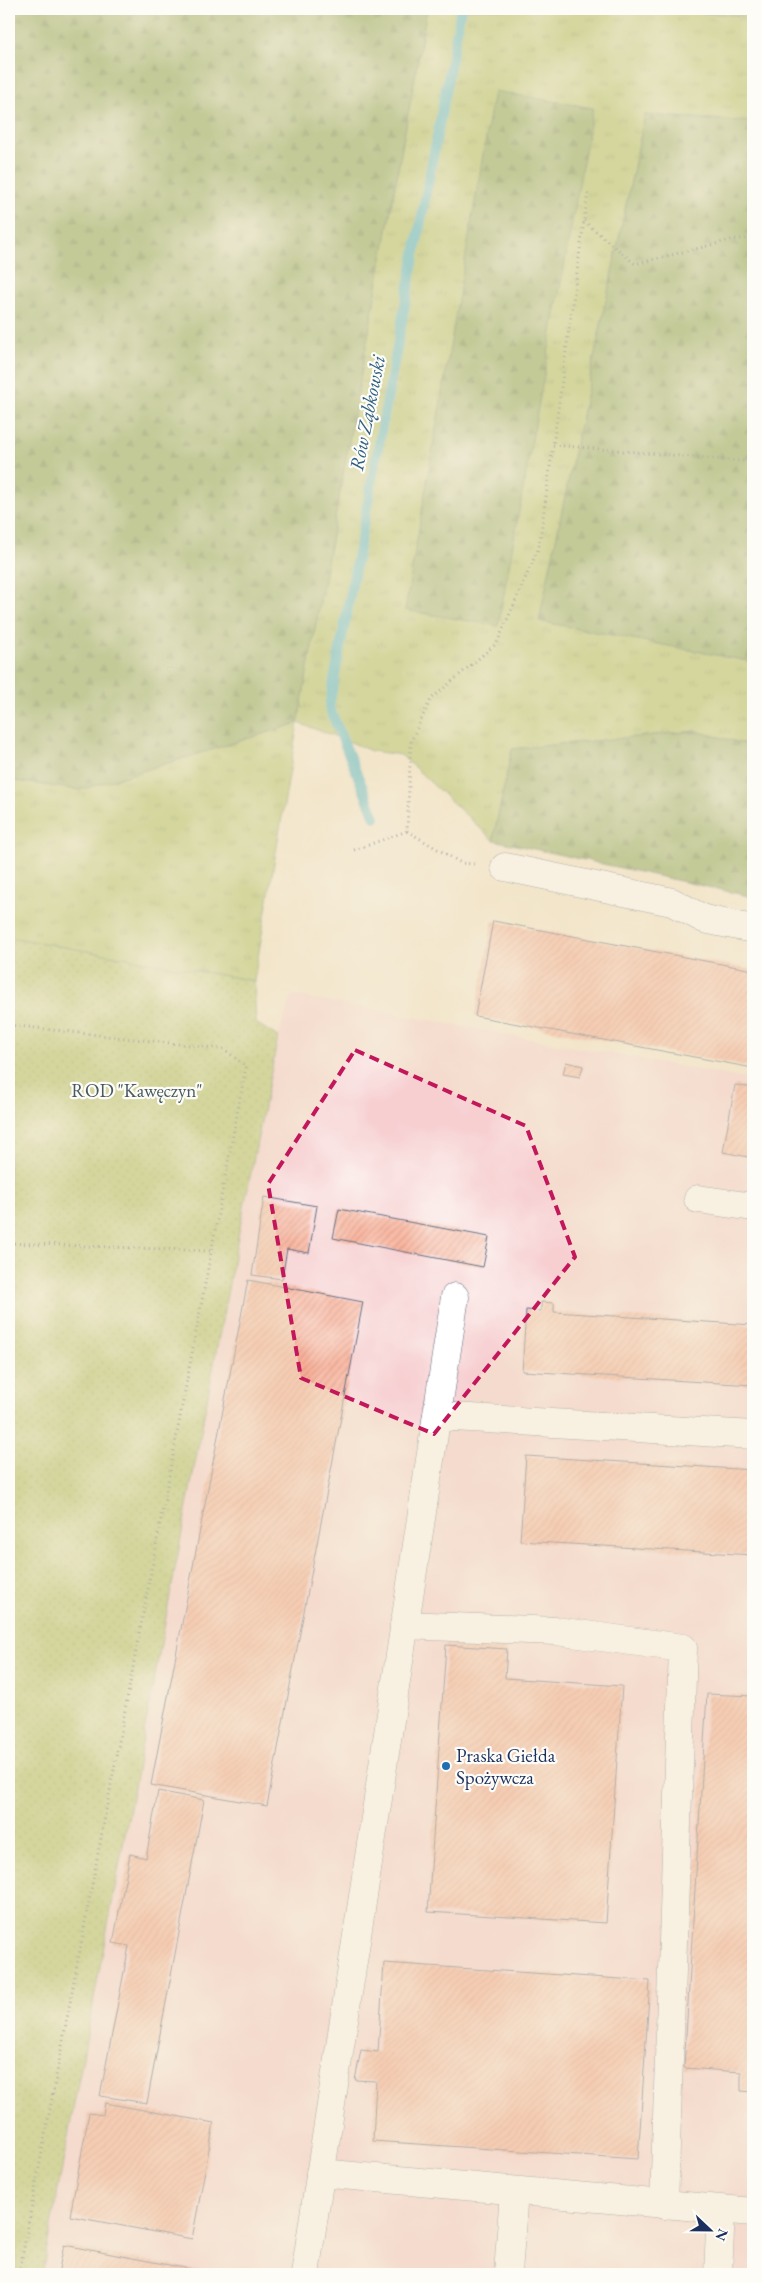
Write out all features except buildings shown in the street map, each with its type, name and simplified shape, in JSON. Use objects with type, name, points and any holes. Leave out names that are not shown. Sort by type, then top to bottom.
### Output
[{"type":"lane","points":[[505,867],[672,902],[704,919],[753,929]]},
{"type":"lane","points":[[698,1199],[753,1207]]},
{"type":"lane","points":[[305,2274],[455,1296]]},
{"type":"lane","points":[[437,1416],[753,1435]]},
{"type":"lane","points":[[404,1625],[556,1631],[683,1648],[664,2205]]},
{"type":"lane","points":[[320,2172],[753,2212]]},
{"type":"lane","points":[[508,2274],[514,2191]]},
{"type":"lane","points":[[718,2274],[721,2210]]},
{"type":"path","points":[[407,830],[411,741],[431,699],[496,642],[539,547],[588,192]]},
{"type":"path","points":[[584,220],[635,264],[735,238],[753,239]]},
{"type":"path","points":[[553,445],[753,462]]},
{"type":"path","points":[[354,850],[407,830]]},
{"type":"path","points":[[407,830],[461,863],[505,867]]},
{"type":"path","points":[[9,1024],[223,1049],[246,1066],[19,2274]]},
{"type":"path","points":[[9,1244],[212,1251]]},
{"type":"highlighted area","points":[[355,1050],[526,1126],[575,1257],[434,1434],[301,1378],[268,1184]]},
{"type":"shaded area","name":"Praska Giełda Spożywcza","points":[[292,995],[753,1080],[753,2274],[42,2274],[235,1252],[278,1037]]},
{"type":"green space","points":[[9,9],[427,9],[298,723],[80,790],[9,780]]},
{"type":"green space","points":[[427,9],[664,9],[753,17],[753,122],[645,115],[539,621],[753,662],[753,746],[695,731],[512,749],[493,840],[401,755],[371,751],[298,723]]},
{"type":"green space","points":[[664,9],[753,9],[753,17]]},
{"type":"green space","points":[[494,91],[593,108],[498,626],[405,610]]},
{"type":"green space","points":[[645,115],[753,122],[753,662],[539,621]]},
{"type":"green space","points":[[298,723],[254,981],[9,937],[9,780],[80,790]]},
{"type":"green space","points":[[695,731],[753,746],[753,897],[493,840],[512,749]]},
{"type":"green space","name":"ROD \"Kawęczyn\"","points":[[9,937],[254,981],[256,1023],[278,1037],[235,1252],[42,2274],[9,2274]]},
{"type":"waterway","name":"Rów Ząbkowski","points":[[375,817],[329,707],[461,9]]},
{"type":"place","name":"Praska Giełda Spożywcza","points":[[446,1766]]}]
